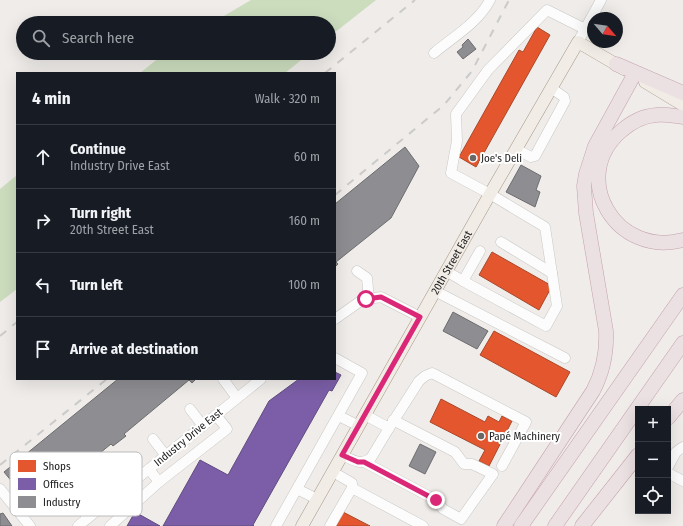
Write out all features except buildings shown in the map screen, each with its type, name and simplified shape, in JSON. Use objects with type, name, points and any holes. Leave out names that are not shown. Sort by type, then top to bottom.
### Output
[{"type":"highway","points":[[616,64],[683,93]]},
{"type":"highway","points":[[504,526],[593,391],[604,365],[607,343],[606,331],[586,213],[584,186],[587,168],[595,146],[634,75]]},
{"type":"highway","points":[[683,117],[668,115],[647,117],[639,119],[624,128],[611,142],[603,155],[599,169],[599,182],[605,206],[615,222],[625,231],[649,242],[669,243],[683,240]]},
{"type":"highway","points":[[521,526],[683,295]]},
{"type":"highway","points":[[555,526],[683,343]]},
{"type":"highway","points":[[671,414],[683,400]]},
{"type":"highway","points":[[582,526],[635,459]]},
{"type":"main road","points":[[578,42],[683,105]]},
{"type":"main road","name":"20th Street East","points":[[302,526],[446,271],[578,42]]},
{"type":"street","points":[[434,53],[475,20],[485,9],[490,0]]},
{"type":"street","name":"20th Street East","points":[[578,42],[601,0]]},
{"type":"street","points":[[446,271],[546,326],[557,306],[545,227],[490,194],[451,173],[457,141],[456,114],[488,70],[547,10],[585,29]]},
{"type":"street","points":[[516,149],[531,157],[535,156],[565,101],[564,97],[551,88]]},
{"type":"street","points":[[501,242],[552,272]]},
{"type":"street","points":[[463,281],[480,251]]},
{"type":"street","points":[[357,271],[367,278],[370,298]]},
{"type":"street","points":[[435,291],[565,358]]},
{"type":"street","points":[[336,318],[356,303],[370,298],[381,297],[420,317]]},
{"type":"street","points":[[276,526],[362,373],[336,359]]},
{"type":"street","points":[[364,462],[371,458],[419,381],[432,373],[526,422],[502,466]]},
{"type":"street","points":[[224,380],[237,398]]},
{"type":"street","name":"Industry Drive East","points":[[142,474],[260,380]]},
{"type":"street","points":[[190,409],[203,426]]},
{"type":"street","points":[[142,497],[159,482],[227,429],[216,415]]},
{"type":"street","points":[[342,455],[358,462],[364,462],[436,500],[443,508],[461,519],[493,474],[472,464],[464,464],[455,452],[391,424],[376,421],[365,415]]},
{"type":"street","points":[[339,416],[359,426]]},
{"type":"street","points":[[153,439],[166,456]]},
{"type":"street","points":[[671,461],[676,452],[683,447]]},
{"type":"street","points":[[149,468],[159,482]]},
{"type":"street","points":[[330,526],[352,488],[352,483],[333,472]]},
{"type":"street","points":[[671,475],[683,482]]},
{"type":"street","points":[[352,488],[423,526]]},
{"type":"street","points":[[0,489],[10,501]]},
{"type":"street","points":[[297,489],[317,499]]},
{"type":"street","points":[[22,516],[30,526]]},
{"type":"street","name":"Industry Drive East","points":[[78,526],[90,516]]},
{"type":"street","points":[[110,526],[121,516]]},
{"type":"green space","points":[[251,0],[376,0],[336,31],[336,16],[224,16]]},
{"type":"green space","points":[[156,60],[301,60],[286,72],[141,72]]},
{"type":"green space","points":[[16,176],[16,290],[0,302],[0,189]]},
{"type":"railway","points":[[326,72],[415,0]]},
{"type":"railway","points":[[336,194],[444,105],[472,71],[509,0]]},
{"type":"railway","points":[[0,336],[16,323]]},
{"type":"railway","points":[[16,452],[106,380]]},
{"type":"railway","points":[[0,465],[10,457]]},
{"type":"place","name":"Joe's Deli","points":[[473,158]]},
{"type":"place","name":"Papé Machinery","points":[[481,436]]},
{"type":"route","points":[[366,299],[381,297],[420,317],[342,455],[358,462],[364,462],[436,500]]}]
